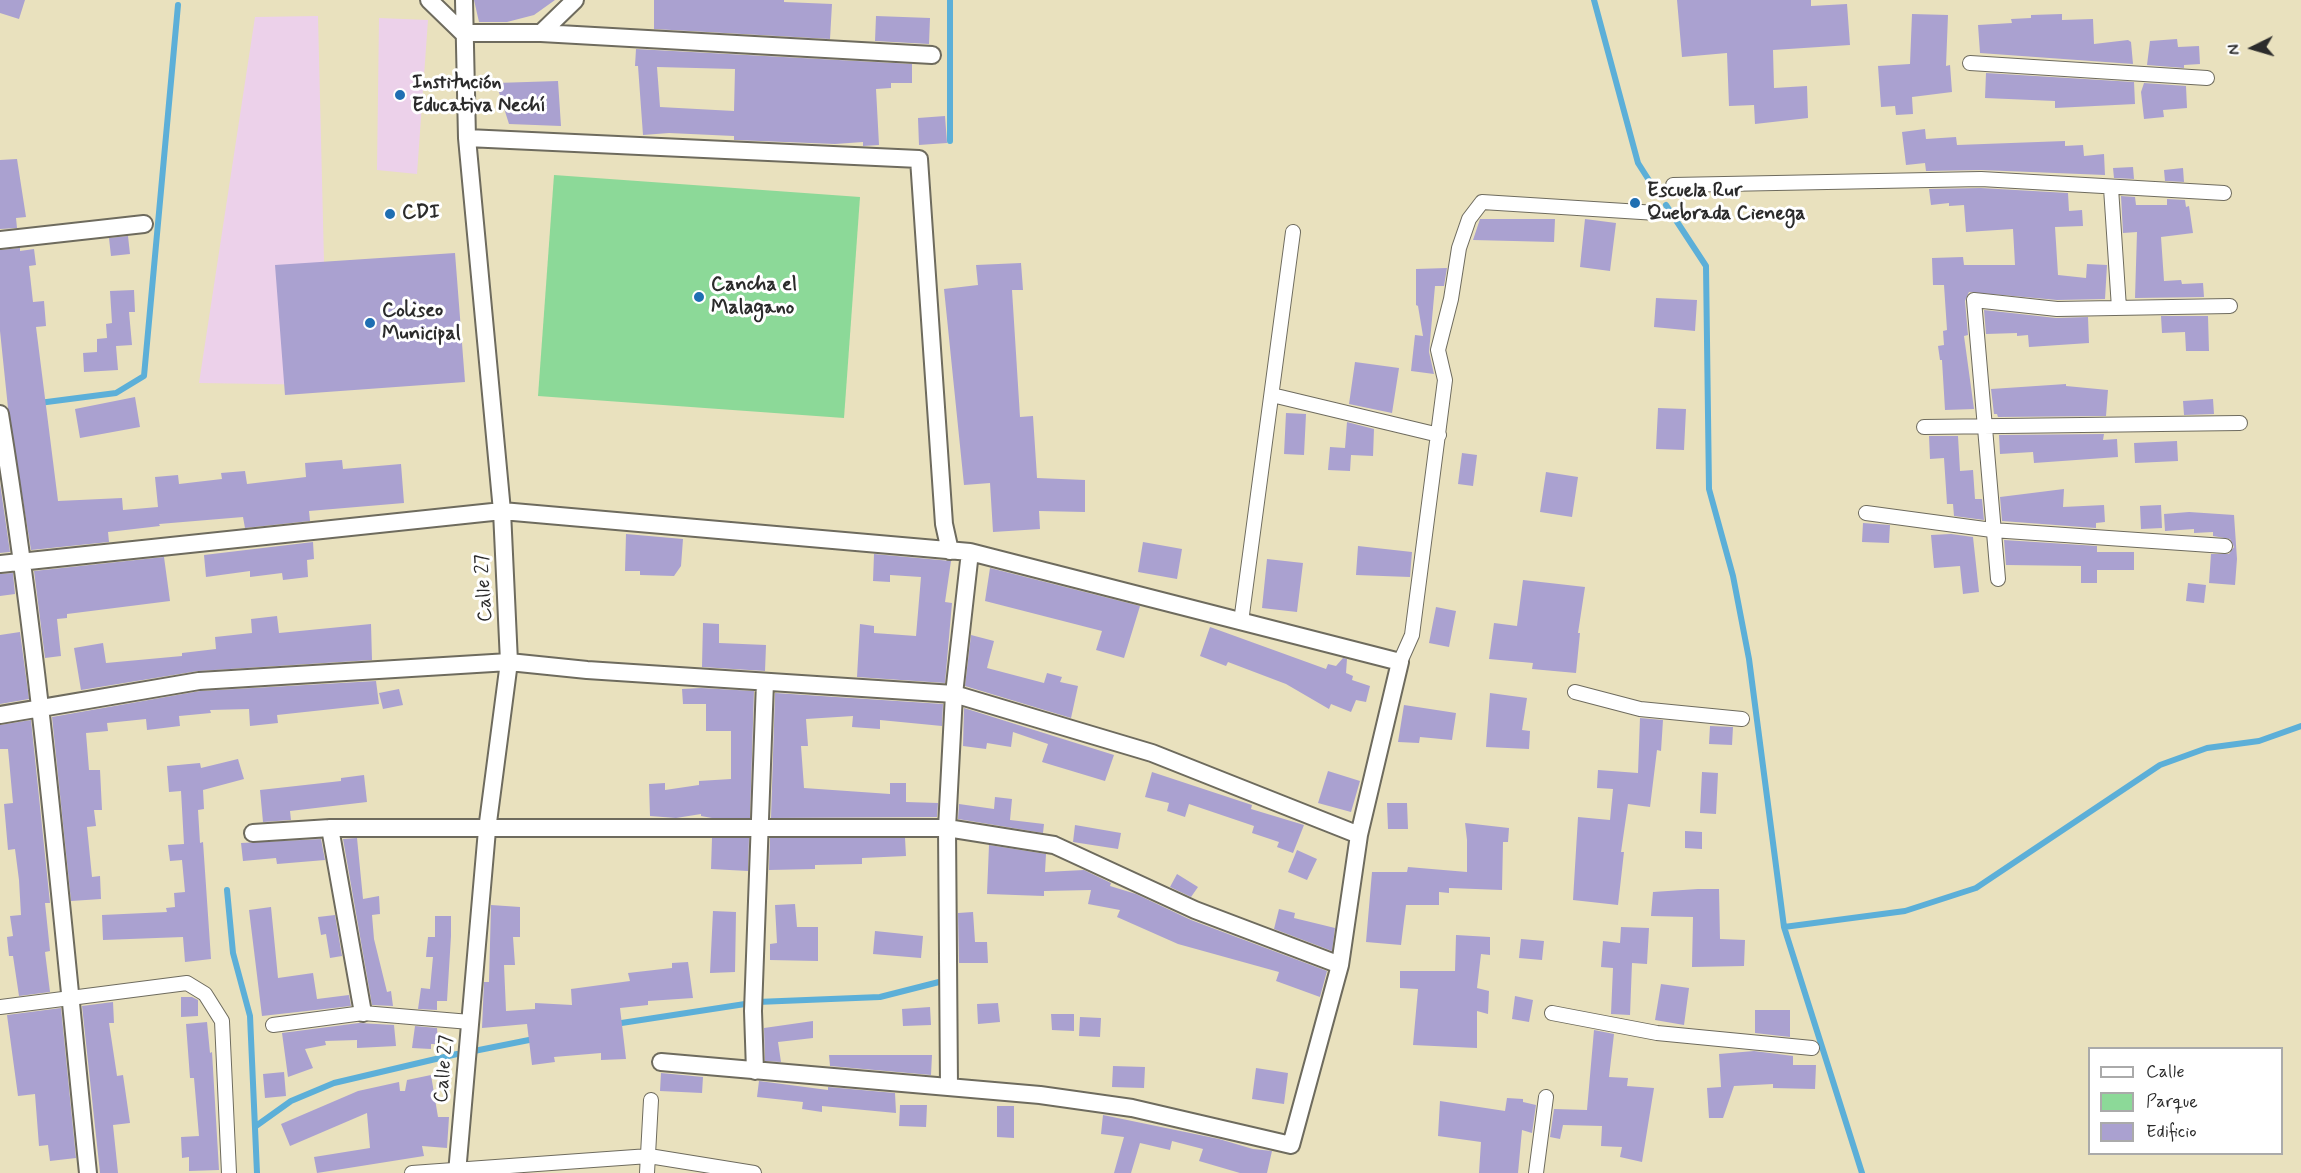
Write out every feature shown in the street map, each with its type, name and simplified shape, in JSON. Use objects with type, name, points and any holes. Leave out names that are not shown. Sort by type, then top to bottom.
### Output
[{"type":"street","points":[[429,0],[464,33],[541,33],[932,55]]},
{"type":"street","name":"Calle 27","points":[[457,1171],[488,830],[509,662],[502,511],[467,138],[464,0]]},
{"type":"street","points":[[541,33],[575,0]]},
{"type":"street","points":[[1970,63],[2207,78]]},
{"type":"street","points":[[467,138],[919,159],[944,524],[950,550]]},
{"type":"street","points":[[1673,185],[1980,179],[2224,193]]},
{"type":"street","points":[[2111,188],[2119,308]]},
{"type":"street","points":[[661,1062],[949,1087],[1132,1108],[1292,1145],[1340,965],[1359,835],[1400,662],[1412,635],[1445,380],[1438,350],[1451,299],[1459,248],[1469,219],[1482,202],[1657,213]]},
{"type":"street","points":[[0,240],[144,224]]},
{"type":"street","points":[[1241,622],[1293,232]]},
{"type":"street","points":[[1998,579],[1974,300],[2057,309],[2230,306]]},
{"type":"street","points":[[1272,395],[1439,435]]},
{"type":"street","points":[[0,414],[24,561],[88,1173]]},
{"type":"street","points":[[1924,427],[2240,423]]},
{"type":"street","points":[[0,564],[502,511],[970,552],[1400,662]]},
{"type":"street","points":[[1866,513],[1992,530],[2225,546]]},
{"type":"street","points":[[949,1087],[947,828],[954,694],[970,552]]},
{"type":"street","points":[[0,715],[199,681],[509,662],[954,694],[1152,753],[1359,835]]},
{"type":"street","points":[[755,1071],[753,1011],[757,827],[765,682]]},
{"type":"street","points":[[1575,692],[1640,709],[1742,719]]},
{"type":"street","points":[[253,833],[330,828],[488,830],[757,827],[947,828],[1054,845],[1195,910],[1340,965]]},
{"type":"street","points":[[330,828],[363,1013]]},
{"type":"street","points":[[0,1007],[187,983],[200,990],[222,1021],[229,1173]]},
{"type":"street","points":[[273,1025],[363,1013],[470,1022]]},
{"type":"street","points":[[1552,1013],[1658,1033],[1812,1048]]},
{"type":"street","points":[[1536,1173],[1546,1096]]},
{"type":"street","points":[[646,1173],[649,1156],[651,1100]]},
{"type":"street","points":[[412,1173],[649,1156],[754,1173]]},
{"type":"shaded area","points":[[318,16],[327,385],[199,383],[255,17]]},
{"type":"shaded area","name":"Institución Educativa Nechí","points":[[379,18],[428,20],[417,174],[377,170]]},
{"type":"green space","name":"Cancha el Malagano","points":[[554,175],[860,197],[844,418],[538,396]]},
{"type":"building","points":[[0,0],[25,0],[19,19],[0,13]]},
{"type":"building","points":[[474,0],[555,0],[534,15],[507,22],[479,22]]},
{"type":"building","points":[[654,0],[784,0],[784,2],[832,4],[830,39],[654,29]]},
{"type":"building","points":[[1677,0],[1811,0],[1811,6],[1847,4],[1850,45],[1773,50],[1774,88],[1807,86],[1808,118],[1755,124],[1754,105],[1729,106],[1727,53],[1682,57]]},
{"type":"building","points":[[1912,14],[1948,15],[1946,66],[1950,65],[1952,92],[1912,97],[1913,114],[1896,115],[1895,106],[1881,107],[1878,66],[1910,64]]},
{"type":"building","points":[[2062,14],[2062,20],[2093,19],[2094,44],[2128,40],[2131,42],[2133,64],[1980,53],[1978,25],[2012,23],[2011,19],[2031,18],[2031,15]]},
{"type":"building","points":[[876,16],[930,18],[929,44],[875,41]]},
{"type":"building","points":[[2177,39],[2178,47],[2199,46],[2200,64],[2184,65],[2184,68],[2147,65],[2150,41]]},
{"type":"building","points":[[636,49],[912,64],[912,83],[891,83],[891,88],[876,89],[879,145],[863,146],[863,142],[835,144],[734,140],[734,136],[669,133],[643,135],[638,66],[635,66]],"holes":[[[657,67],[735,69],[734,111],[660,107]]]},
{"type":"building","points":[[1986,73],[2134,82],[2135,104],[2055,108],[2055,101],[1985,98]]},
{"type":"building","points":[[558,81],[561,126],[509,124],[496,83]]},
{"type":"building","points":[[2144,83],[2186,86],[2187,108],[2163,110],[2164,117],[2144,119],[2141,92]]},
{"type":"building","points":[[945,116],[947,143],[919,145],[918,118]]},
{"type":"building","points":[[1925,129],[1926,139],[1956,137],[1957,145],[2065,141],[2065,146],[2083,145],[2084,156],[2104,154],[2105,175],[1981,170],[1926,171],[1925,163],[1906,165],[1902,132]]},
{"type":"building","points":[[17,159],[26,217],[16,218],[17,228],[0,229],[0,160]]},
{"type":"building","points":[[2133,167],[2134,179],[2114,178],[2113,168]]},
{"type":"building","points":[[2183,168],[2184,182],[2165,181],[2164,170]]},
{"type":"building","points":[[1981,188],[2068,193],[2069,211],[2082,210],[2083,226],[2055,227],[2058,275],[2086,278],[2087,264],[2107,265],[2105,299],[2057,300],[1969,292],[1965,301],[1968,335],[1964,336],[1974,409],[1945,410],[1942,360],[1940,360],[1938,346],[1944,345],[1943,331],[1947,330],[1944,285],[1933,285],[1932,258],[1963,257],[1964,265],[2015,265],[2013,229],[1966,232],[1964,205],[1949,206],[1949,203],[1931,205],[1929,189]]},
{"type":"building","points":[[2121,196],[2135,197],[2136,205],[2167,205],[2167,199],[2185,200],[2186,207],[2189,206],[2193,233],[2161,237],[2164,281],[2181,280],[2182,284],[2203,283],[2204,297],[2135,298],[2137,232],[2123,233]]},
{"type":"building","points":[[1480,219],[1555,219],[1554,242],[1473,240]]},
{"type":"building","points":[[1585,219],[1616,223],[1610,271],[1580,267]]},
{"type":"building","points":[[128,236],[130,254],[111,256],[109,238]]},
{"type":"building","points":[[20,248],[20,251],[34,249],[36,265],[29,266],[33,302],[44,301],[46,326],[36,327],[58,501],[122,498],[123,510],[158,507],[155,477],[178,475],[179,484],[222,479],[221,473],[245,471],[247,484],[306,477],[305,463],[342,460],[343,469],[401,464],[404,503],[309,511],[310,521],[245,528],[243,517],[159,524],[160,526],[108,532],[109,542],[31,550],[8,408],[0,331],[0,250]]},
{"type":"building","name":"Coliseo Municipal","points":[[455,253],[465,382],[285,395],[275,265]]},
{"type":"building","points":[[1021,263],[1023,290],[1012,290],[1020,417],[1033,416],[1037,478],[1085,480],[1085,512],[1039,511],[1040,529],[993,532],[990,483],[964,485],[944,289],[978,285],[976,265]]},
{"type":"building","points":[[1447,268],[1444,286],[1435,286],[1429,352],[1434,374],[1411,371],[1415,335],[1423,336],[1416,305],[1416,269]]},
{"type":"building","points":[[134,290],[135,312],[129,312],[132,345],[116,346],[118,370],[84,372],[83,353],[97,352],[97,339],[107,338],[106,324],[112,323],[110,291]]},
{"type":"building","points":[[1656,298],[1697,300],[1695,331],[1654,327]]},
{"type":"building","points":[[1984,310],[2056,318],[2088,317],[2089,343],[2029,347],[2028,335],[1986,334]]},
{"type":"building","points":[[2161,316],[2208,316],[2209,351],[2186,351],[2185,332],[2162,333]]},
{"type":"building","points":[[1355,362],[1399,368],[1392,413],[1349,404]]},
{"type":"building","points":[[2066,384],[2066,386],[2108,390],[2106,416],[1998,417],[1994,414],[1991,389]]},
{"type":"building","points":[[135,397],[140,427],[80,438],[75,409]]},
{"type":"building","points":[[2213,399],[2214,414],[2184,415],[2183,401]]},
{"type":"building","points":[[1658,408],[1686,409],[1684,450],[1656,449]]},
{"type":"building","points":[[1286,413],[1306,414],[1304,455],[1284,454]]},
{"type":"building","points":[[1347,422],[1374,429],[1373,456],[1351,455],[1350,471],[1328,470],[1330,447],[1345,448]]},
{"type":"building","points":[[2104,434],[2103,440],[2117,439],[2118,457],[2034,463],[2033,452],[2000,454],[1999,435]]},
{"type":"building","points":[[1929,436],[1958,436],[1960,471],[1973,470],[1975,499],[1982,499],[1984,520],[1954,516],[1953,504],[1947,504],[1944,458],[1930,459]]},
{"type":"building","points":[[2177,441],[2178,461],[2135,463],[2134,443]]},
{"type":"building","points":[[1462,453],[1477,455],[1473,486],[1458,484]]},
{"type":"building","points":[[1546,472],[1578,477],[1572,517],[1540,512]]},
{"type":"building","points":[[0,483],[10,552],[0,553]]},
{"type":"building","points":[[2064,489],[2063,507],[2104,505],[2105,522],[2096,523],[2096,528],[2002,521],[2000,497]]},
{"type":"building","points":[[2161,505],[2162,528],[2141,529],[2140,506]]},
{"type":"building","points":[[2189,512],[2234,515],[2237,559],[2235,585],[2209,583],[2211,554],[2229,554],[2234,547],[2230,539],[2213,536],[2213,532],[2194,533],[2194,529],[2165,531],[2164,514]]},
{"type":"building","points":[[1863,523],[1890,525],[1889,543],[1862,542]]},
{"type":"building","points":[[626,534],[683,539],[681,566],[674,576],[640,575],[640,571],[625,571]]},
{"type":"building","points":[[1951,534],[1973,537],[1979,592],[1963,594],[1960,566],[1934,568],[1931,535]]},
{"type":"building","points":[[2004,540],[2097,546],[2097,552],[2134,552],[2134,570],[2097,570],[2097,583],[2081,583],[2081,566],[2006,565]]},
{"type":"building","points":[[313,542],[314,559],[307,560],[308,577],[283,580],[282,573],[250,577],[250,571],[206,577],[204,555]]},
{"type":"building","points":[[1143,542],[1182,549],[1177,579],[1138,572]]},
{"type":"building","points":[[1358,546],[1412,552],[1410,577],[1356,575]]},
{"type":"building","points":[[874,554],[951,561],[945,602],[952,603],[945,683],[857,677],[860,624],[874,626],[874,633],[916,636],[921,577],[890,575],[890,582],[873,581]]},
{"type":"building","points":[[164,557],[170,601],[67,614],[67,618],[57,619],[61,656],[45,658],[34,571]]},
{"type":"building","points":[[1267,559],[1303,563],[1297,612],[1262,608]]},
{"type":"building","points":[[990,568],[1140,606],[1124,658],[1096,650],[1102,631],[985,601]]},
{"type":"building","points":[[13,573],[15,594],[0,596],[0,574]]},
{"type":"building","points":[[1523,580],[1585,587],[1578,633],[1580,633],[1576,673],[1532,669],[1533,663],[1489,659],[1494,623],[1517,626]]},
{"type":"building","points":[[2188,583],[2206,585],[2204,603],[2186,601]]},
{"type":"building","points":[[1436,607],[1456,611],[1449,647],[1429,643]]},
{"type":"building","points":[[277,616],[279,633],[371,624],[372,660],[198,671],[81,690],[74,648],[103,643],[106,663],[182,656],[182,653],[216,649],[215,637],[252,633],[251,619]]},
{"type":"building","points":[[703,623],[719,624],[719,643],[766,645],[765,671],[702,667]]},
{"type":"building","points":[[1210,627],[1326,669],[1328,664],[1336,666],[1343,658],[1347,659],[1346,673],[1353,676],[1352,680],[1370,686],[1366,702],[1356,700],[1351,712],[1331,704],[1329,709],[1286,684],[1228,662],[1226,666],[1200,656]]},
{"type":"building","points":[[20,632],[29,699],[0,704],[0,635]]},
{"type":"building","points":[[971,635],[994,641],[987,668],[1044,683],[1047,673],[1062,677],[1060,682],[1078,686],[1071,718],[965,686]]},
{"type":"building","points":[[376,681],[379,704],[277,715],[278,723],[250,726],[249,709],[210,710],[211,713],[179,716],[180,726],[147,730],[146,719],[107,723],[108,731],[86,733],[89,770],[100,770],[102,810],[94,810],[96,826],[87,827],[92,877],[100,876],[101,899],[71,901],[52,717],[200,691]]},
{"type":"building","points":[[399,689],[403,705],[383,709],[379,693]]},
{"type":"building","points":[[682,689],[754,691],[750,818],[712,818],[701,816],[701,814],[676,818],[650,816],[649,784],[665,783],[665,790],[699,785],[699,781],[731,779],[731,731],[706,731],[706,704],[683,704]]},
{"type":"building","points":[[775,693],[943,704],[942,726],[880,720],[880,729],[852,727],[853,716],[806,719],[808,746],[801,746],[804,788],[890,794],[890,783],[906,783],[906,802],[938,803],[937,817],[771,818]]},
{"type":"building","points":[[1490,693],[1527,698],[1522,730],[1530,731],[1529,749],[1486,747]]},
{"type":"building","points":[[1404,705],[1456,713],[1452,740],[1420,737],[1419,743],[1398,742]]},
{"type":"building","points":[[964,708],[1114,755],[1105,781],[1042,762],[1048,744],[1013,732],[1011,747],[987,743],[986,749],[963,746]]},
{"type":"building","points":[[1640,718],[1663,720],[1661,751],[1657,750],[1650,807],[1628,804],[1621,852],[1624,852],[1618,905],[1573,900],[1578,817],[1610,820],[1613,789],[1597,788],[1598,770],[1638,773]]},
{"type":"building","points":[[31,720],[50,903],[45,903],[50,951],[45,952],[50,992],[19,996],[13,956],[9,956],[7,937],[13,936],[10,916],[21,915],[19,880],[15,849],[8,850],[4,804],[13,803],[8,749],[0,749],[0,725]]},
{"type":"building","points":[[1710,726],[1733,727],[1732,745],[1709,744]]},
{"type":"building","points":[[238,759],[244,779],[203,790],[204,809],[198,810],[200,843],[203,842],[211,959],[185,962],[183,937],[103,940],[102,915],[167,912],[166,908],[175,907],[174,893],[185,892],[182,860],[170,861],[168,845],[184,844],[181,791],[169,792],[167,766],[200,763],[201,768]]},
{"type":"building","points":[[1328,771],[1360,781],[1351,812],[1318,803]]},
{"type":"building","points":[[1152,772],[1252,805],[1251,809],[1304,825],[1293,853],[1277,847],[1279,842],[1252,833],[1254,826],[1189,804],[1185,817],[1167,811],[1169,803],[1145,797]]},
{"type":"building","points":[[1702,772],[1718,773],[1716,814],[1700,813]]},
{"type":"building","points":[[364,775],[367,802],[290,811],[291,820],[263,822],[260,790],[341,781],[341,778]]},
{"type":"building","points":[[995,797],[1012,799],[1010,820],[1044,824],[1043,833],[958,819],[959,804],[994,809]]},
{"type":"building","points":[[1387,803],[1407,803],[1408,829],[1388,829]]},
{"type":"building","points":[[1465,823],[1509,828],[1508,842],[1503,842],[1502,890],[1449,888],[1449,893],[1439,892],[1439,905],[1406,905],[1401,945],[1366,942],[1372,872],[1407,872],[1408,867],[1467,872]]},
{"type":"building","points":[[1075,825],[1121,833],[1118,849],[1073,842]]},
{"type":"building","points":[[1685,831],[1702,832],[1702,849],[1685,848]]},
{"type":"building","points":[[357,838],[363,899],[379,896],[380,914],[372,915],[374,939],[387,992],[391,991],[393,1006],[372,1005],[343,839]]},
{"type":"building","points":[[712,838],[749,838],[748,871],[711,869]]},
{"type":"building","points":[[770,838],[905,838],[906,856],[862,858],[862,864],[815,865],[815,869],[769,870]]},
{"type":"building","points":[[321,839],[325,860],[277,864],[276,858],[243,861],[241,843]]},
{"type":"building","points":[[989,845],[1046,854],[1045,872],[1084,870],[1111,883],[1110,886],[1136,894],[1191,920],[1327,971],[1320,997],[1276,981],[1279,972],[1178,944],[1117,917],[1120,910],[1088,904],[1091,890],[1044,891],[1044,896],[987,894]]},
{"type":"building","points":[[1297,850],[1317,859],[1307,880],[1288,872]]},
{"type":"building","points":[[1177,874],[1198,887],[1191,897],[1170,887]]},
{"type":"building","points":[[1719,889],[1720,939],[1745,940],[1744,966],[1692,967],[1693,917],[1651,916],[1653,892]]},
{"type":"building","points":[[795,904],[797,927],[818,927],[818,961],[770,960],[770,944],[777,943],[775,905]]},
{"type":"building","points":[[491,905],[520,907],[520,937],[513,937],[515,965],[504,965],[506,1011],[535,1009],[535,1003],[572,1005],[571,989],[630,981],[628,973],[672,968],[672,963],[688,962],[693,998],[648,1001],[648,1005],[620,1008],[626,1059],[601,1060],[601,1053],[554,1057],[555,1062],[532,1065],[527,1024],[482,1028],[484,982],[489,982]]},
{"type":"building","points":[[271,907],[278,978],[313,973],[317,999],[349,995],[351,1006],[262,1016],[249,910]]},
{"type":"building","points":[[1279,909],[1295,913],[1294,918],[1335,928],[1332,951],[1274,929]]},
{"type":"building","points":[[713,911],[736,912],[735,972],[710,973]]},
{"type":"building","points":[[973,912],[975,942],[987,942],[988,963],[959,963],[958,913]]},
{"type":"building","points":[[335,915],[342,956],[330,958],[326,934],[321,935],[318,917]]},
{"type":"building","points":[[435,916],[451,916],[447,1001],[437,1001],[437,1010],[418,1009],[421,988],[430,989],[433,957],[426,957],[428,937],[435,937]]},
{"type":"building","points":[[1621,927],[1649,928],[1647,964],[1632,963],[1630,1015],[1611,1014],[1613,968],[1601,967],[1603,941],[1620,943]]},
{"type":"building","points":[[875,931],[923,936],[921,958],[873,954]]},
{"type":"building","points":[[1456,935],[1490,937],[1490,955],[1481,954],[1477,988],[1489,991],[1488,1014],[1477,1011],[1477,1048],[1413,1045],[1418,989],[1400,988],[1400,971],[1455,971]]},
{"type":"building","points":[[1521,939],[1544,941],[1542,960],[1519,958]]},
{"type":"building","points":[[1661,984],[1689,988],[1684,1025],[1655,1020]]},
{"type":"building","points":[[1515,996],[1533,1000],[1529,1022],[1512,1019]]},
{"type":"building","points":[[181,997],[192,997],[198,1000],[198,1016],[181,1017]]},
{"type":"building","points":[[113,1002],[114,1023],[109,1023],[117,1076],[123,1075],[130,1123],[113,1125],[118,1173],[100,1173],[82,1006]]},
{"type":"building","points":[[998,1003],[1000,1022],[978,1024],[977,1004]]},
{"type":"building","points":[[930,1007],[931,1025],[903,1026],[902,1009]]},
{"type":"building","points":[[61,1008],[76,1158],[50,1161],[48,1145],[39,1146],[35,1094],[18,1096],[7,1015]]},
{"type":"building","points":[[1755,1010],[1790,1010],[1790,1037],[1755,1033]]},
{"type":"building","points":[[1051,1014],[1074,1014],[1074,1031],[1052,1030]]},
{"type":"building","points":[[1080,1017],[1101,1018],[1100,1037],[1079,1036]]},
{"type":"building","points":[[813,1021],[813,1038],[778,1042],[781,1062],[765,1061],[764,1028]]},
{"type":"building","points":[[207,1022],[210,1053],[212,1052],[219,1170],[189,1171],[189,1157],[182,1158],[181,1137],[199,1136],[194,1078],[190,1078],[186,1024]]},
{"type":"building","points":[[359,1023],[394,1025],[396,1046],[357,1048],[357,1040],[325,1041],[326,1045],[305,1049],[313,1068],[288,1077],[282,1033]]},
{"type":"building","points":[[415,1026],[437,1028],[438,1044],[431,1044],[431,1049],[412,1048]]},
{"type":"building","points":[[1594,1030],[1614,1034],[1609,1077],[1628,1078],[1627,1086],[1654,1088],[1642,1162],[1620,1157],[1622,1147],[1601,1146],[1602,1126],[1563,1125],[1560,1139],[1550,1137],[1554,1109],[1587,1110]]},
{"type":"building","points":[[1754,1051],[1793,1056],[1793,1065],[1816,1065],[1815,1089],[1773,1088],[1773,1084],[1734,1086],[1723,1118],[1709,1118],[1707,1088],[1721,1087],[1719,1054]]},
{"type":"building","points":[[829,1055],[932,1055],[931,1075],[830,1066]]},
{"type":"building","points":[[1113,1066],[1145,1067],[1144,1088],[1112,1087]]},
{"type":"building","points":[[1256,1068],[1288,1073],[1284,1104],[1252,1099]]},
{"type":"building","points":[[284,1072],[286,1096],[265,1098],[263,1074]]},
{"type":"building","points":[[661,1073],[703,1077],[702,1093],[660,1091]]},
{"type":"building","points":[[431,1075],[438,1117],[449,1117],[447,1148],[422,1146],[424,1156],[317,1173],[314,1157],[370,1148],[367,1113],[290,1146],[281,1124],[358,1091],[399,1082],[400,1091],[405,1091],[407,1080]]},
{"type":"building","points":[[759,1081],[828,1090],[828,1087],[895,1093],[896,1113],[822,1106],[822,1112],[802,1109],[803,1102],[757,1097]]},
{"type":"building","points":[[1507,1098],[1523,1099],[1523,1102],[1536,1105],[1532,1133],[1522,1130],[1518,1173],[1479,1173],[1481,1142],[1438,1136],[1440,1101],[1505,1111]]},
{"type":"building","points":[[900,1105],[927,1105],[926,1127],[899,1126]]},
{"type":"building","points":[[997,1106],[1014,1106],[1014,1138],[997,1137]]},
{"type":"building","points":[[1103,1115],[1219,1139],[1253,1149],[1272,1151],[1267,1173],[1240,1173],[1199,1161],[1203,1149],[1172,1141],[1170,1150],[1140,1143],[1131,1173],[1114,1173],[1124,1137],[1101,1134]]},
{"type":"waterway","points":[[950,0],[950,141]]},
{"type":"waterway","points":[[1594,0],[1638,163],[1659,196]]},
{"type":"waterway","points":[[39,403],[116,393],[144,376],[178,5]]},
{"type":"waterway","points":[[1666,205],[1706,266],[1709,489],[1733,576],[1749,659],[1784,927],[1862,1173]]},
{"type":"waterway","points":[[1784,927],[1905,911],[1976,888],[2160,765],[2207,748],[2259,741],[2301,726]]},
{"type":"waterway","points":[[227,890],[233,953],[250,1016],[257,1173]]},
{"type":"waterway","points":[[757,1002],[880,997],[939,982]]},
{"type":"waterway","points":[[615,1024],[745,1004]]},
{"type":"waterway","points":[[474,1051],[534,1039]]},
{"type":"waterway","points":[[256,1126],[291,1101],[334,1083],[457,1054]]},
{"type":"place","name":"Institución Educativa Nechí","points":[[400,95]]},
{"type":"place","name":"Escuela Rur Quebrada Cienega","points":[[1635,203]]},
{"type":"place","name":"CDI","points":[[390,214]]},
{"type":"place","name":"Cancha el Malagano","points":[[699,297]]},
{"type":"place","name":"Coliseo Municipal","points":[[370,323]]}]
